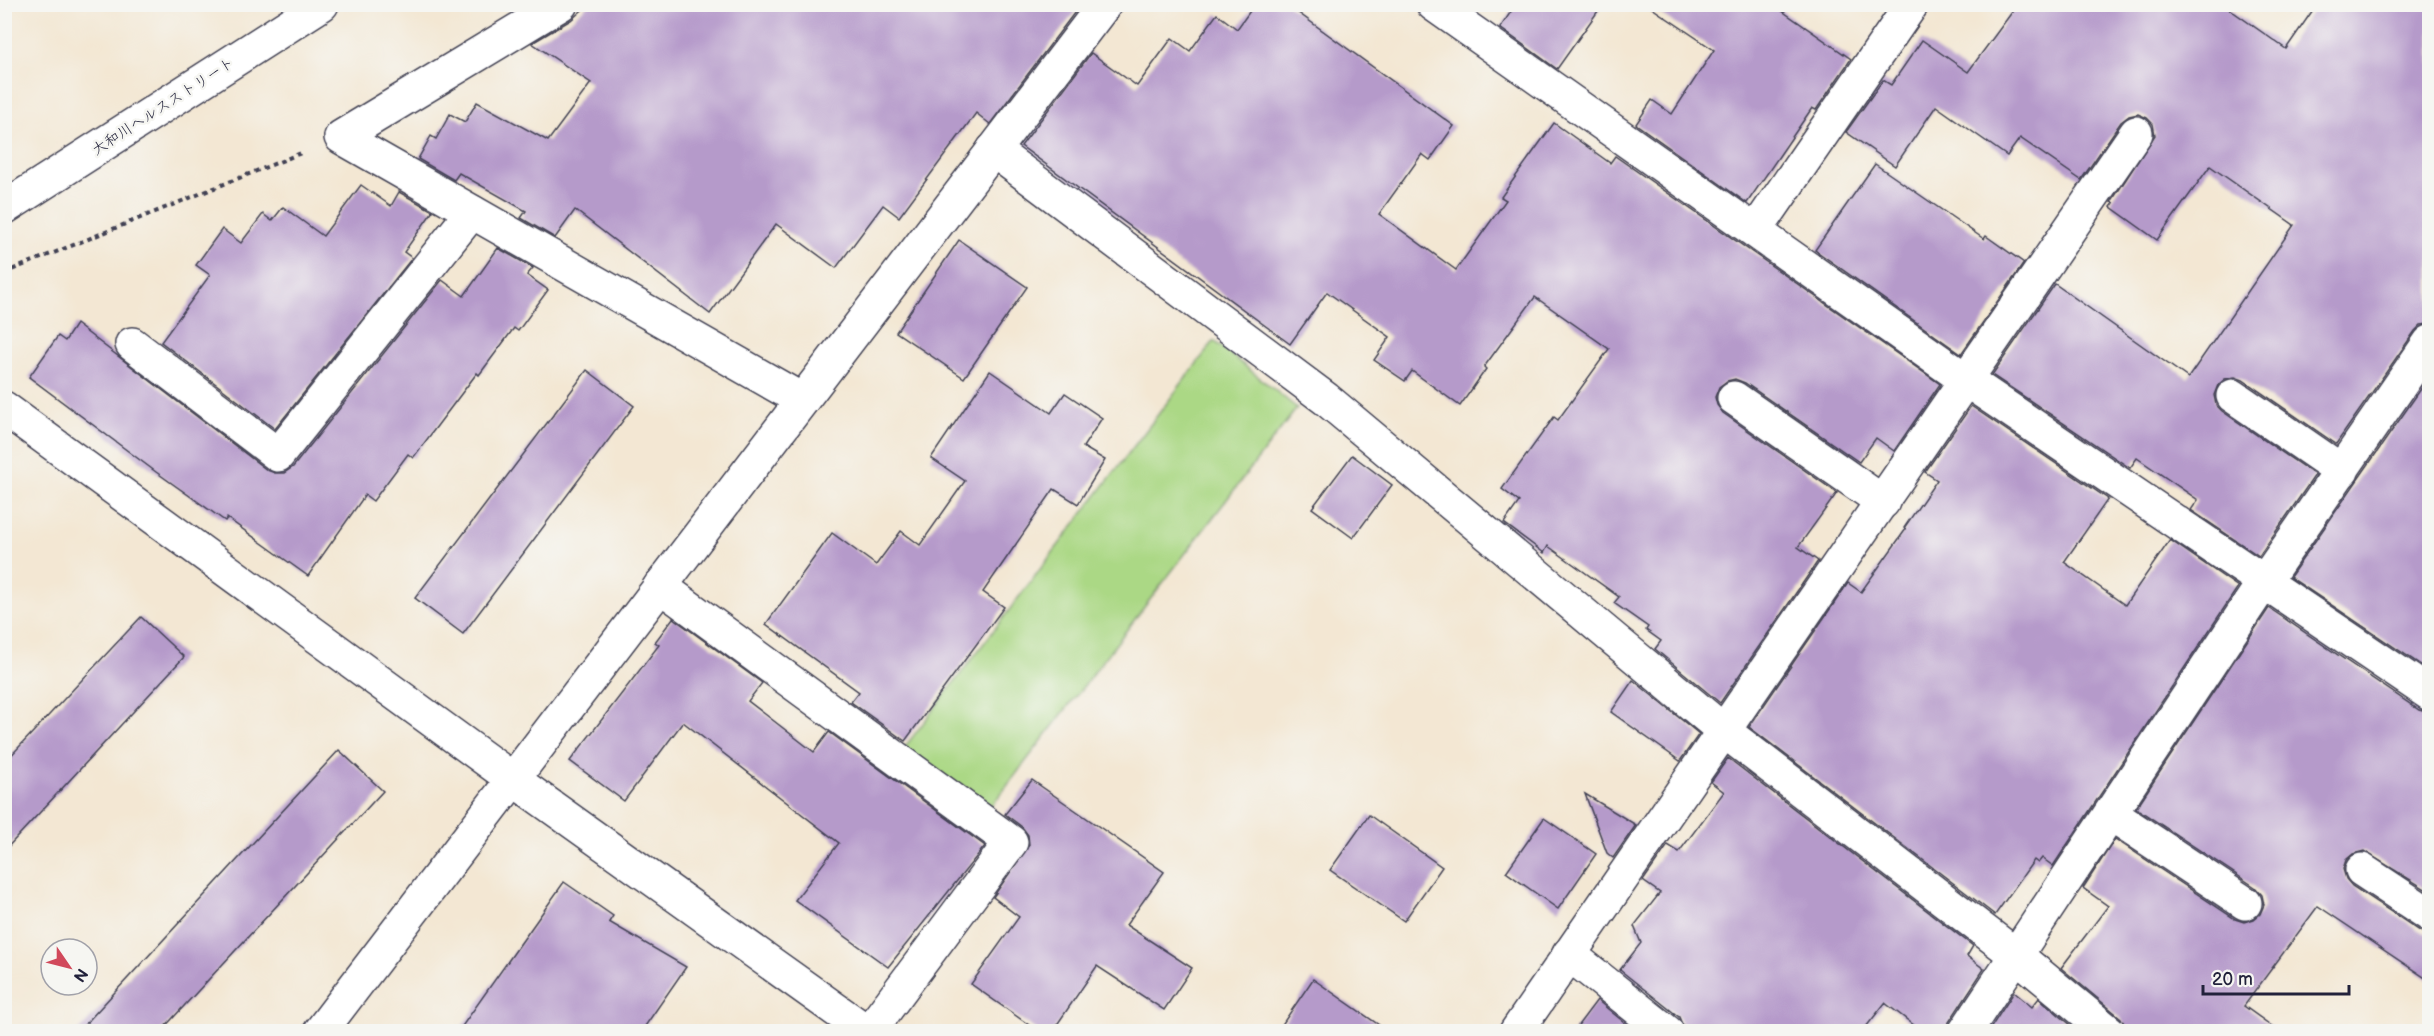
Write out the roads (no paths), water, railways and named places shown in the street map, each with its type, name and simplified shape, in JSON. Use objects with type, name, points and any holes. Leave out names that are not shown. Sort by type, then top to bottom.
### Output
[{"type":"street","name":"大和川ヘルスストリート","points":[[4,208],[322,4]]},
{"type":"street","points":[[561,4],[341,137],[802,400]]},
{"type":"street","points":[[320,1032],[1106,4]]},
{"type":"street","points":[[1432,4],[1470,15],[1756,230],[1966,381],[2430,694]]},
{"type":"street","points":[[1756,230],[1912,4]]},
{"type":"street","points":[[1516,1032],[2136,133]]},
{"type":"street","points":[[993,150],[1326,399],[1724,732],[2016,957],[2109,1032]]},
{"type":"street","points":[[132,344],[278,455],[472,212]]},
{"type":"street","points":[[1965,1032],[2264,582],[2430,342]]},
{"type":"street","points":[[2233,396],[2342,471]]},
{"type":"street","points":[[1734,398],[1883,502]]},
{"type":"street","points":[[4,408],[514,780],[868,1032],[1011,842],[660,586]]},
{"type":"street","points":[[2111,814],[2245,903]]},
{"type":"street","points":[[2362,870],[2430,915]]},
{"type":"street","points":[[1569,954],[1667,1032]]}]
